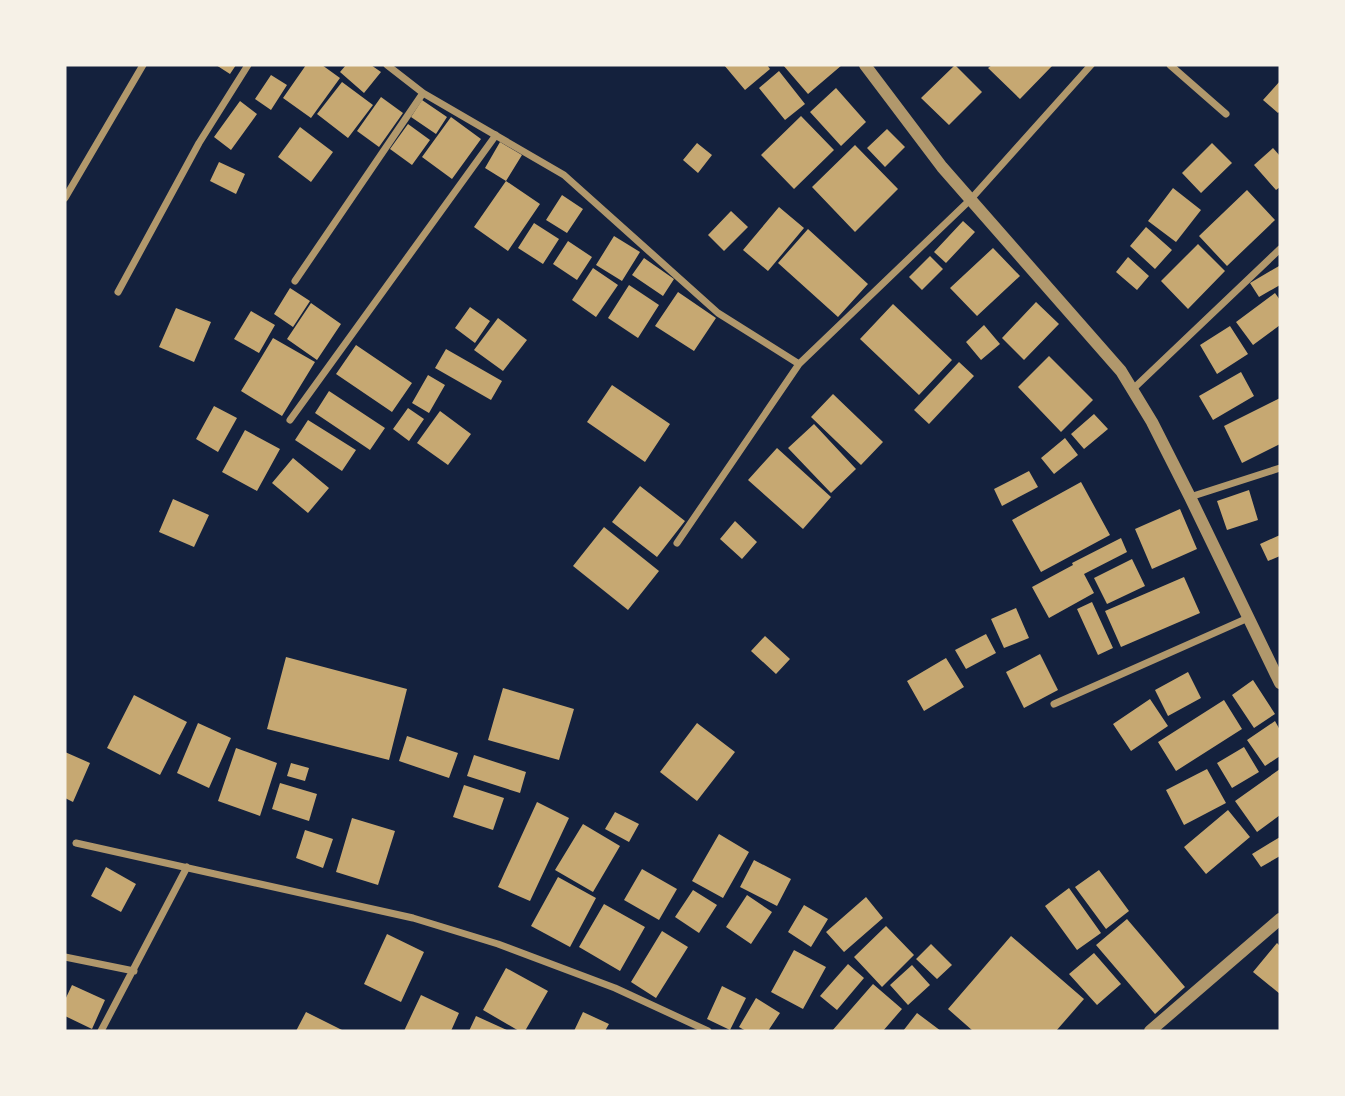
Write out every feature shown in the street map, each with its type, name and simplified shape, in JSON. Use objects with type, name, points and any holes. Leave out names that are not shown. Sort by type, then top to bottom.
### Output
[{"type":"street","points":[[65,198],[144,65]]},
{"type":"street","points":[[118,292],[199,143],[248,65]]},
{"type":"street","points":[[387,65],[423,93],[564,175],[718,313],[799,364]]},
{"type":"street","points":[[865,65],[942,167],[1121,371],[1190,497],[1280,683]]},
{"type":"street","points":[[677,542],[799,364],[971,198],[1091,65]]},
{"type":"street","points":[[1170,65],[1226,114]]},
{"type":"street","points":[[295,281],[423,93]]},
{"type":"street","points":[[290,420],[496,135]]},
{"type":"street","points":[[1133,389],[1280,249]]},
{"type":"street","points":[[1190,497],[1280,468]]},
{"type":"street","points":[[1054,704],[1248,618]]},
{"type":"street","points":[[76,843],[413,918],[498,944],[615,988],[693,1028],[708,1031]]},
{"type":"street","points":[[101,1031],[187,866]]},
{"type":"street","points":[[1150,1031],[1280,919]]},
{"type":"street","points":[[65,957],[134,971]]},
{"type":"building","points":[[216,65],[236,65],[230,74]]},
{"type":"building","points":[[306,65],[322,65],[340,78],[311,118],[283,98]]},
{"type":"building","points":[[346,65],[371,65],[381,72],[364,93],[340,72]]},
{"type":"building","points":[[724,65],[767,65],[770,69],[745,90]]},
{"type":"building","points":[[783,65],[842,65],[808,94]]},
{"type":"building","points":[[955,65],[982,92],[949,125],[921,98]]},
{"type":"building","points":[[992,65],[1053,65],[1020,99],[988,68]]},
{"type":"building","points":[[779,71],[805,104],[785,120],[759,88]]},
{"type":"building","points":[[271,75],[287,85],[271,110],[255,99]]},
{"type":"building","points":[[1280,81],[1280,111],[1278,113],[1263,100]]},
{"type":"building","points":[[342,82],[373,105],[348,138],[317,114]]},
{"type":"building","points":[[836,88],[866,122],[841,146],[810,112]]},
{"type":"building","points":[[381,97],[403,113],[379,147],[357,131]]},
{"type":"building","points":[[422,100],[447,117],[436,134],[411,117]]},
{"type":"building","points":[[240,101],[257,114],[231,150],[214,137]]},
{"type":"building","points":[[801,116],[834,150],[794,189],[761,155]]},
{"type":"building","points":[[451,117],[481,139],[452,179],[422,157]]},
{"type":"building","points":[[408,124],[430,140],[412,165],[390,149]]},
{"type":"building","points":[[300,127],[333,152],[311,182],[278,157]]},
{"type":"building","points":[[887,129],[905,147],[885,167],[867,148]]},
{"type":"building","points":[[500,142],[522,155],[506,181],[485,168]]},
{"type":"building","points":[[697,143],[712,155],[698,173],[683,160]]},
{"type":"building","points":[[1212,143],[1232,163],[1201,193],[1182,173]]},
{"type":"building","points":[[855,145],[898,189],[855,232],[812,187]]},
{"type":"building","points":[[1273,148],[1280,156],[1280,187],[1276,190],[1254,165]]},
{"type":"building","points":[[219,162],[245,174],[236,194],[210,181]]},
{"type":"building","points":[[506,181],[540,204],[508,251],[474,227]]},
{"type":"building","points":[[1173,188],[1201,210],[1176,242],[1148,221]]},
{"type":"building","points":[[1247,190],[1275,220],[1227,266],[1199,236]]},
{"type":"building","points":[[562,195],[583,209],[567,233],[546,220]]},
{"type":"building","points":[[779,207],[804,228],[768,271],[743,250]]},
{"type":"building","points":[[731,211],[748,227],[724,251],[708,235]]},
{"type":"building","points":[[963,221],[975,232],[946,263],[934,252]]},
{"type":"building","points":[[534,223],[559,239],[543,264],[518,248]]},
{"type":"building","points":[[1146,227],[1172,250],[1155,269],[1130,246]]},
{"type":"building","points":[[808,229],[868,284],[838,317],[778,263]]},
{"type":"building","points":[[614,236],[640,252],[622,281],[596,265]]},
{"type":"building","points":[[568,241],[592,257],[577,280],[553,264]]},
{"type":"building","points":[[1198,244],[1225,271],[1188,309],[1161,281]]},
{"type":"building","points":[[993,248],[1020,276],[977,316],[950,288]]},
{"type":"building","points":[[930,256],[943,269],[922,290],[909,277]]},
{"type":"building","points":[[1128,257],[1149,276],[1137,290],[1116,272]]},
{"type":"building","points":[[644,258],[674,279],[663,296],[632,275]]},
{"type":"building","points":[[1279,266],[1280,285],[1259,297],[1250,283]]},
{"type":"building","points":[[593,268],[618,285],[596,317],[572,300]]},
{"type":"building","points":[[629,285],[659,305],[638,338],[608,318]]},
{"type":"building","points":[[290,288],[310,301],[293,327],[274,314]]},
{"type":"building","points":[[678,292],[716,318],[694,351],[655,326]]},
{"type":"building","points":[[1275,293],[1280,300],[1280,325],[1253,345],[1236,322]]},
{"type":"building","points":[[1036,302],[1059,324],[1024,360],[1002,338]]},
{"type":"building","points":[[311,303],[341,324],[317,360],[287,339]]},
{"type":"building","points":[[893,304],[952,360],[919,395],[860,339]]},
{"type":"building","points":[[470,307],[490,321],[475,343],[455,328]]},
{"type":"building","points":[[176,308],[211,322],[194,362],[159,347]]},
{"type":"building","points":[[251,311],[275,325],[259,353],[234,339]]},
{"type":"building","points":[[498,318],[527,340],[503,371],[474,350]]},
{"type":"building","points":[[984,325],[1000,344],[981,360],[966,342]]},
{"type":"building","points":[[1230,326],[1248,354],[1217,374],[1200,345]]},
{"type":"building","points":[[273,338],[315,362],[282,416],[241,391]]},
{"type":"building","points":[[356,345],[412,383],[392,412],[336,374]]},
{"type":"building","points":[[446,349],[502,381],[491,400],[435,368]]},
{"type":"building","points":[[1049,356],[1093,400],[1061,432],[1018,387]]},
{"type":"building","points":[[959,362],[974,376],[929,424],[914,410]]},
{"type":"building","points":[[1241,372],[1254,396],[1213,420],[1199,396]]},
{"type":"building","points":[[428,375],[445,385],[429,413],[412,403]]},
{"type":"building","points":[[612,385],[670,424],[645,462],[587,422]]},
{"type":"building","points":[[329,391],[385,428],[370,450],[315,413]]},
{"type":"building","points":[[833,394],[883,442],[861,465],[811,417]]},
{"type":"building","points":[[1280,398],[1280,444],[1242,463],[1224,426]]},
{"type":"building","points":[[214,406],[237,418],[218,452],[196,439]]},
{"type":"building","points":[[408,408],[424,419],[409,441],[393,429]]},
{"type":"building","points":[[440,411],[471,434],[448,465],[417,443]]},
{"type":"building","points":[[1094,414],[1108,429],[1084,449],[1071,434]]},
{"type":"building","points":[[308,420],[356,450],[342,471],[295,440]]},
{"type":"building","points":[[814,424],[856,469],[831,493],[788,448]]},
{"type":"building","points":[[245,430],[280,449],[257,491],[222,472]]},
{"type":"building","points":[[1065,438],[1078,455],[1054,474],[1041,458]]},
{"type":"building","points":[[777,448],[831,497],[803,529],[748,480]]},
{"type":"building","points":[[293,458],[329,488],[308,513],[272,483]]},
{"type":"building","points":[[1029,471],[1038,487],[1002,506],[994,489]]},
{"type":"building","points":[[1081,482],[1110,535],[1041,572],[1012,520]]},
{"type":"building","points":[[640,486],[685,521],[657,557],[612,522]]},
{"type":"building","points":[[1249,490],[1258,520],[1227,530],[1217,501]]},
{"type":"building","points":[[173,499],[209,515],[194,547],[159,532]]},
{"type":"building","points":[[1180,509],[1197,549],[1152,569],[1135,529]]},
{"type":"building","points":[[735,521],[757,542],[742,559],[720,539]]},
{"type":"building","points":[[604,527],[659,571],[628,610],[573,566]]},
{"type":"building","points":[[1280,535],[1280,556],[1268,561],[1260,544]]},
{"type":"building","points":[[1121,538],[1127,552],[1084,574],[1094,593],[1049,618],[1032,587]]},
{"type":"building","points":[[1132,559],[1145,586],[1107,604],[1094,578]]},
{"type":"building","points":[[1184,577],[1200,613],[1121,647],[1105,611]]},
{"type":"building","points":[[1092,602],[1113,648],[1098,655],[1077,609]]},
{"type":"building","points":[[1016,608],[1029,638],[1004,648],[991,619]]},
{"type":"building","points":[[986,634],[996,653],[966,669],[955,650]]},
{"type":"building","points":[[765,636],[790,659],[776,674],[751,651]]},
{"type":"building","points":[[1040,654],[1058,690],[1024,708],[1006,672]]},
{"type":"building","points":[[286,657],[407,689],[389,760],[267,729]]},
{"type":"building","points":[[946,658],[964,687],[924,711],[907,681]]},
{"type":"building","points":[[1188,672],[1201,698],[1168,716],[1155,690]]},
{"type":"building","points":[[1253,680],[1275,714],[1254,728],[1232,695]]},
{"type":"building","points":[[503,688],[574,709],[559,760],[488,740]]},
{"type":"building","points":[[134,695],[187,722],[160,775],[107,748]]},
{"type":"building","points":[[1150,699],[1168,726],[1131,751],[1113,724]]},
{"type":"building","points":[[1224,700],[1242,729],[1176,771],[1158,742]]},
{"type":"building","points":[[1275,721],[1280,730],[1280,756],[1265,766],[1247,740]]},
{"type":"building","points":[[198,723],[231,738],[209,788],[177,773]]},
{"type":"building","points":[[697,723],[735,752],[697,801],[660,772]]},
{"type":"building","points":[[407,736],[458,753],[449,778],[399,761]]},
{"type":"building","points":[[1244,747],[1259,772],[1232,788],[1217,763]]},
{"type":"building","points":[[236,748],[277,763],[260,816],[218,801]]},
{"type":"building","points":[[65,752],[90,763],[73,802],[65,798]]},
{"type":"building","points":[[474,755],[526,772],[520,793],[467,776]]},
{"type":"building","points":[[291,763],[309,768],[305,781],[287,776]]},
{"type":"building","points":[[1207,769],[1226,803],[1184,825],[1166,790]]},
{"type":"building","points":[[1280,769],[1280,815],[1257,832],[1235,801]]},
{"type":"building","points":[[280,783],[317,794],[309,821],[272,809]]},
{"type":"building","points":[[464,785],[504,798],[493,830],[453,817]]},
{"type":"building","points":[[537,802],[569,818],[530,901],[498,887]]},
{"type":"building","points":[[1228,810],[1250,837],[1206,874],[1184,847]]},
{"type":"building","points":[[615,812],[639,824],[629,842],[605,829]]},
{"type":"building","points":[[352,818],[395,831],[378,885],[336,872]]},
{"type":"building","points":[[583,824],[620,846],[593,892],[555,870]]},
{"type":"building","points":[[305,830],[333,839],[323,868],[296,858]]},
{"type":"building","points":[[719,834],[749,852],[723,898],[692,881]]},
{"type":"building","points":[[1280,837],[1280,856],[1261,867],[1252,854]]},
{"type":"building","points":[[754,860],[791,879],[777,906],[740,887]]},
{"type":"building","points":[[106,867],[136,884],[121,912],[91,896]]},
{"type":"building","points":[[642,869],[677,889],[659,920],[624,900]]},
{"type":"building","points":[[1099,870],[1129,911],[1106,929],[1075,887]]},
{"type":"building","points":[[558,877],[596,898],[570,947],[531,926]]},
{"type":"building","points":[[1069,888],[1101,933],[1077,950],[1045,906]]},
{"type":"building","points":[[693,890],[717,905],[699,933],[675,917]]},
{"type":"building","points":[[747,895],[772,912],[751,944],[726,927]]},
{"type":"building","points":[[866,897],[883,918],[844,952],[826,932]]},
{"type":"building","points":[[604,904],[645,927],[620,971],[579,947]]},
{"type":"building","points":[[804,905],[828,919],[811,947],[788,932]]},
{"type":"building","points":[[1127,919],[1185,987],[1155,1014],[1096,945]]},
{"type":"building","points":[[886,926],[914,955],[882,987],[854,957]]},
{"type":"building","points":[[662,931],[688,947],[656,998],[631,982]]},
{"type":"building","points":[[387,934],[424,952],[401,1002],[364,984]]},
{"type":"building","points":[[1011,936],[1084,999],[1056,1031],[973,1031],[948,1009]]},
{"type":"building","points":[[1277,943],[1280,946],[1280,994],[1253,972]]},
{"type":"building","points":[[931,944],[952,965],[937,979],[916,959]]},
{"type":"building","points":[[794,950],[826,967],[803,1009],[771,992]]},
{"type":"building","points":[[1094,953],[1121,984],[1097,1005],[1069,974]]},
{"type":"building","points":[[848,964],[864,978],[837,1010],[820,996]]},
{"type":"building","points":[[912,965],[930,985],[908,1005],[890,985]]},
{"type":"building","points":[[506,968],[548,991],[525,1031],[519,1031],[483,1010]]},
{"type":"building","points":[[873,984],[902,1009],[883,1031],[832,1031]]},
{"type":"building","points":[[72,985],[105,1000],[92,1029],[65,1016],[65,1000]]},
{"type":"building","points":[[722,986],[746,998],[730,1030],[707,1019]]},
{"type":"building","points":[[421,995],[459,1013],[451,1031],[404,1031]]},
{"type":"building","points":[[756,998],[780,1013],[768,1031],[746,1031],[739,1027]]},
{"type":"building","points":[[306,1012],[344,1031],[296,1031]]},
{"type":"building","points":[[583,1012],[609,1024],[605,1031],[574,1031]]},
{"type":"building","points":[[917,1013],[941,1031],[903,1031]]},
{"type":"building","points":[[476,1016],[509,1031],[469,1031]]}]
